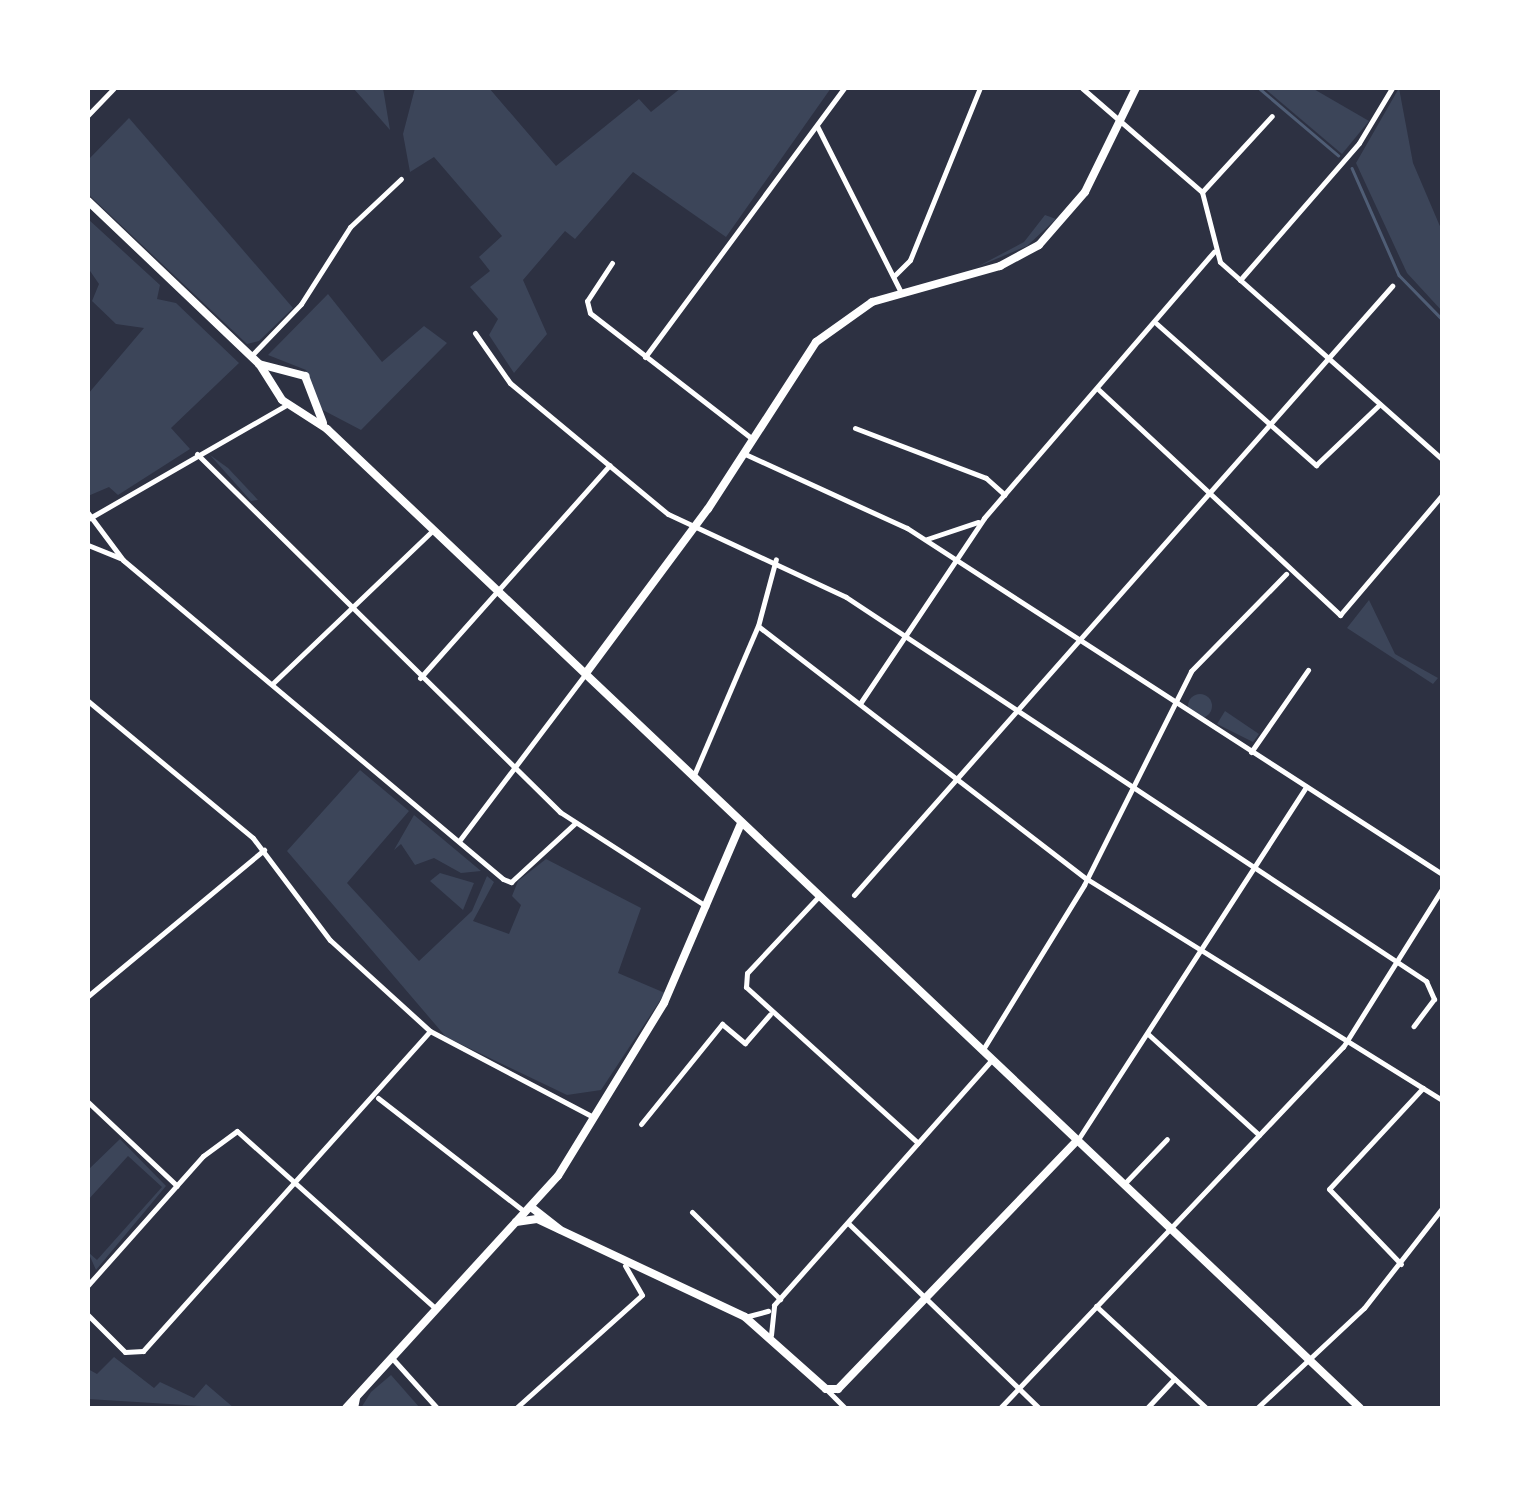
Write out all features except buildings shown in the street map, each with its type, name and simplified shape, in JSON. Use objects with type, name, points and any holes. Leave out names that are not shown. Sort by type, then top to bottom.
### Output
[{"type":"street","points":[[88,115],[114,88]]},
{"type":"street","points":[[645,357],[844,88]]},
{"type":"street","points":[[894,275],[910,260],[980,88]]},
{"type":"street","points":[[1082,88],[1125,118],[1202,192],[1215,255],[1442,459]]},
{"type":"street","points":[[459,841],[697,526],[750,437],[816,342],[901,292],[1000,266],[1039,245],[1078,202],[1125,118],[1136,88]]},
{"type":"street","points":[[1240,280],[1359,143],[1392,88]]},
{"type":"street","points":[[1202,192],[1272,116]]},
{"type":"street","points":[[817,126],[901,292]]},
{"type":"street","points":[[251,356],[302,304],[350,226],[401,179]]},
{"type":"street","points":[[88,201],[259,364],[277,391],[329,431],[818,896],[840,911],[1076,1142],[1360,1408]]},
{"type":"street","points":[[861,702],[984,518],[1215,255]]},
{"type":"street","points":[[612,263],[588,310],[750,437]]},
{"type":"street","points":[[854,896],[1392,286]]},
{"type":"street","points":[[1157,324],[1321,466],[1380,404]]},
{"type":"street","points":[[475,332],[510,383],[610,465],[697,526],[776,560],[904,635],[1397,962],[1434,991],[1414,1026]]},
{"type":"street","points":[[259,364],[306,376],[329,431]]},
{"type":"street","points":[[271,407],[289,372]]},
{"type":"street","points":[[1099,390],[1214,492],[1285,562],[1286,574],[1344,615],[1442,495]]},
{"type":"street","points":[[90,516],[106,510],[271,407],[291,404],[310,392]]},
{"type":"street","points":[[855,428],[986,478],[1005,495]]},
{"type":"street","points":[[742,452],[923,538],[1172,703],[1442,874]]},
{"type":"street","points":[[197,454],[513,770],[574,824],[706,906]]},
{"type":"street","points":[[420,678],[500,594],[610,465]]},
{"type":"street","points":[[102,524],[106,510]]},
{"type":"street","points":[[90,516],[102,524],[124,560]]},
{"type":"street","points":[[923,538],[984,518]]},
{"type":"street","points":[[272,684],[433,530]]},
{"type":"street","points":[[88,545],[124,560],[511,882],[574,824]]},
{"type":"street","points":[[693,778],[758,626],[776,560]]},
{"type":"street","points":[[982,1050],[1087,880],[1172,703],[1197,662],[1286,574]]},
{"type":"street","points":[[758,626],[1087,880],[1442,1100]]},
{"type":"street","points":[[1251,752],[1308,670]]},
{"type":"street","points":[[88,701],[264,850],[330,940],[430,1031],[593,1116]]},
{"type":"street","points":[[826,1389],[846,1386],[1076,1142],[1306,786]]},
{"type":"street","points":[[352,1405],[548,1188],[664,1003],[741,823]]},
{"type":"street","points":[[88,996],[264,850]]},
{"type":"street","points":[[1000,1408],[1348,1040],[1442,889]]},
{"type":"street","points":[[818,896],[748,974],[748,989],[770,1014],[918,1144]]},
{"type":"street","points":[[641,1124],[722,1024],[745,1043],[770,1014]]},
{"type":"street","points":[[88,1314],[124,1352],[139,1354],[294,1180],[377,1098],[430,1031]]},
{"type":"street","points":[[1148,1034],[1259,1134]]},
{"type":"street","points":[[746,1317],[770,1310],[992,1060]]},
{"type":"street","points":[[1401,1264],[1329,1189],[1424,1088]]},
{"type":"street","points":[[377,1098],[562,1232],[625,1266],[746,1317],[771,1335],[846,1408]]},
{"type":"street","points":[[88,1102],[177,1186]]},
{"type":"street","points":[[88,1285],[177,1186],[237,1132],[436,1309]]},
{"type":"street","points":[[1122,1185],[1167,1140]]},
{"type":"street","points":[[545,1218],[548,1188]]},
{"type":"street","points":[[1257,1408],[1309,1361],[1401,1264],[1442,1208]]},
{"type":"street","points":[[692,1212],[780,1298]]},
{"type":"street","points":[[516,1222],[545,1218]]},
{"type":"street","points":[[848,1223],[1039,1408]]},
{"type":"street","points":[[516,1408],[642,1295],[625,1266]]},
{"type":"street","points":[[1096,1306],[1206,1408]]},
{"type":"street","points":[[770,1310],[771,1335]]},
{"type":"street","points":[[392,1358],[436,1408]]},
{"type":"street","points":[[1147,1408],[1174,1380]]},
{"type":"shaded area","points":[[353,88],[383,88],[390,130],[362,98]]},
{"type":"shaded area","points":[[415,88],[489,88],[556,166],[639,99],[651,112],[681,88],[831,88],[726,237],[633,172],[575,239],[565,231],[523,280],[547,334],[514,373],[489,335],[498,319],[470,287],[490,271],[479,257],[502,236],[434,157],[410,172],[403,134]]},
{"type":"shaded area","points":[[1264,88],[1312,88],[1369,121],[1342,154]]},
{"type":"shaded area","points":[[1399,88],[1413,163],[1442,231],[1442,311],[1407,273],[1356,163]]},
{"type":"shaded area","points":[[129,118],[293,308],[259,341],[247,344],[88,194],[88,160]]},
{"type":"shaded area","points":[[1045,215],[1056,219],[1027,246],[977,267],[1024,242]]},
{"type":"shaded area","points":[[88,219],[160,285],[157,299],[176,303],[239,363],[171,428],[190,449],[118,495],[109,487],[88,496],[88,394],[144,328],[116,324],[92,301],[99,284],[88,268]]},
{"type":"shaded area","points":[[328,294],[382,362],[424,326],[447,343],[361,430],[319,408],[306,370],[268,355]]},
{"type":"shaded area","points":[[210,455],[228,468],[258,500],[251,501]]},
{"type":"shaded area","points":[[1369,600],[1395,654],[1438,678],[1433,684],[1347,628]]},
{"type":"shaded area","points":[[1200,694],[1209,697],[1209,715],[1200,718],[1191,715],[1188,706],[1191,697]]},
{"type":"shaded area","points":[[1225,711],[1259,734],[1253,742],[1217,724]]},
{"type":"shaded area","points":[[360,770],[409,811],[347,883],[419,961],[472,911],[487,876],[494,882],[473,921],[509,934],[521,905],[512,896],[518,881],[546,859],[641,908],[618,973],[665,993],[601,1090],[567,1095],[446,1037],[287,851]]},
{"type":"shaded area","points":[[414,815],[481,871],[461,873],[434,858],[415,865],[401,844],[394,850]]},
{"type":"shaded area","points":[[440,873],[474,883],[463,910],[430,881]]},
{"type":"shaded area","points":[[120,1139],[166,1186],[96,1270],[88,1252],[97,1260],[162,1187],[128,1156],[88,1200],[88,1170]]},
{"type":"shaded area","points":[[114,1357],[154,1388],[160,1382],[194,1398],[206,1384],[234,1408],[88,1399],[88,1369],[97,1374]]},
{"type":"shaded area","points":[[391,1375],[420,1408],[361,1408],[371,1392]]},
{"type":"waterway","points":[[1259,88],[1338,155]]},
{"type":"waterway","points":[[1352,168],[1399,275],[1442,319]]}]
